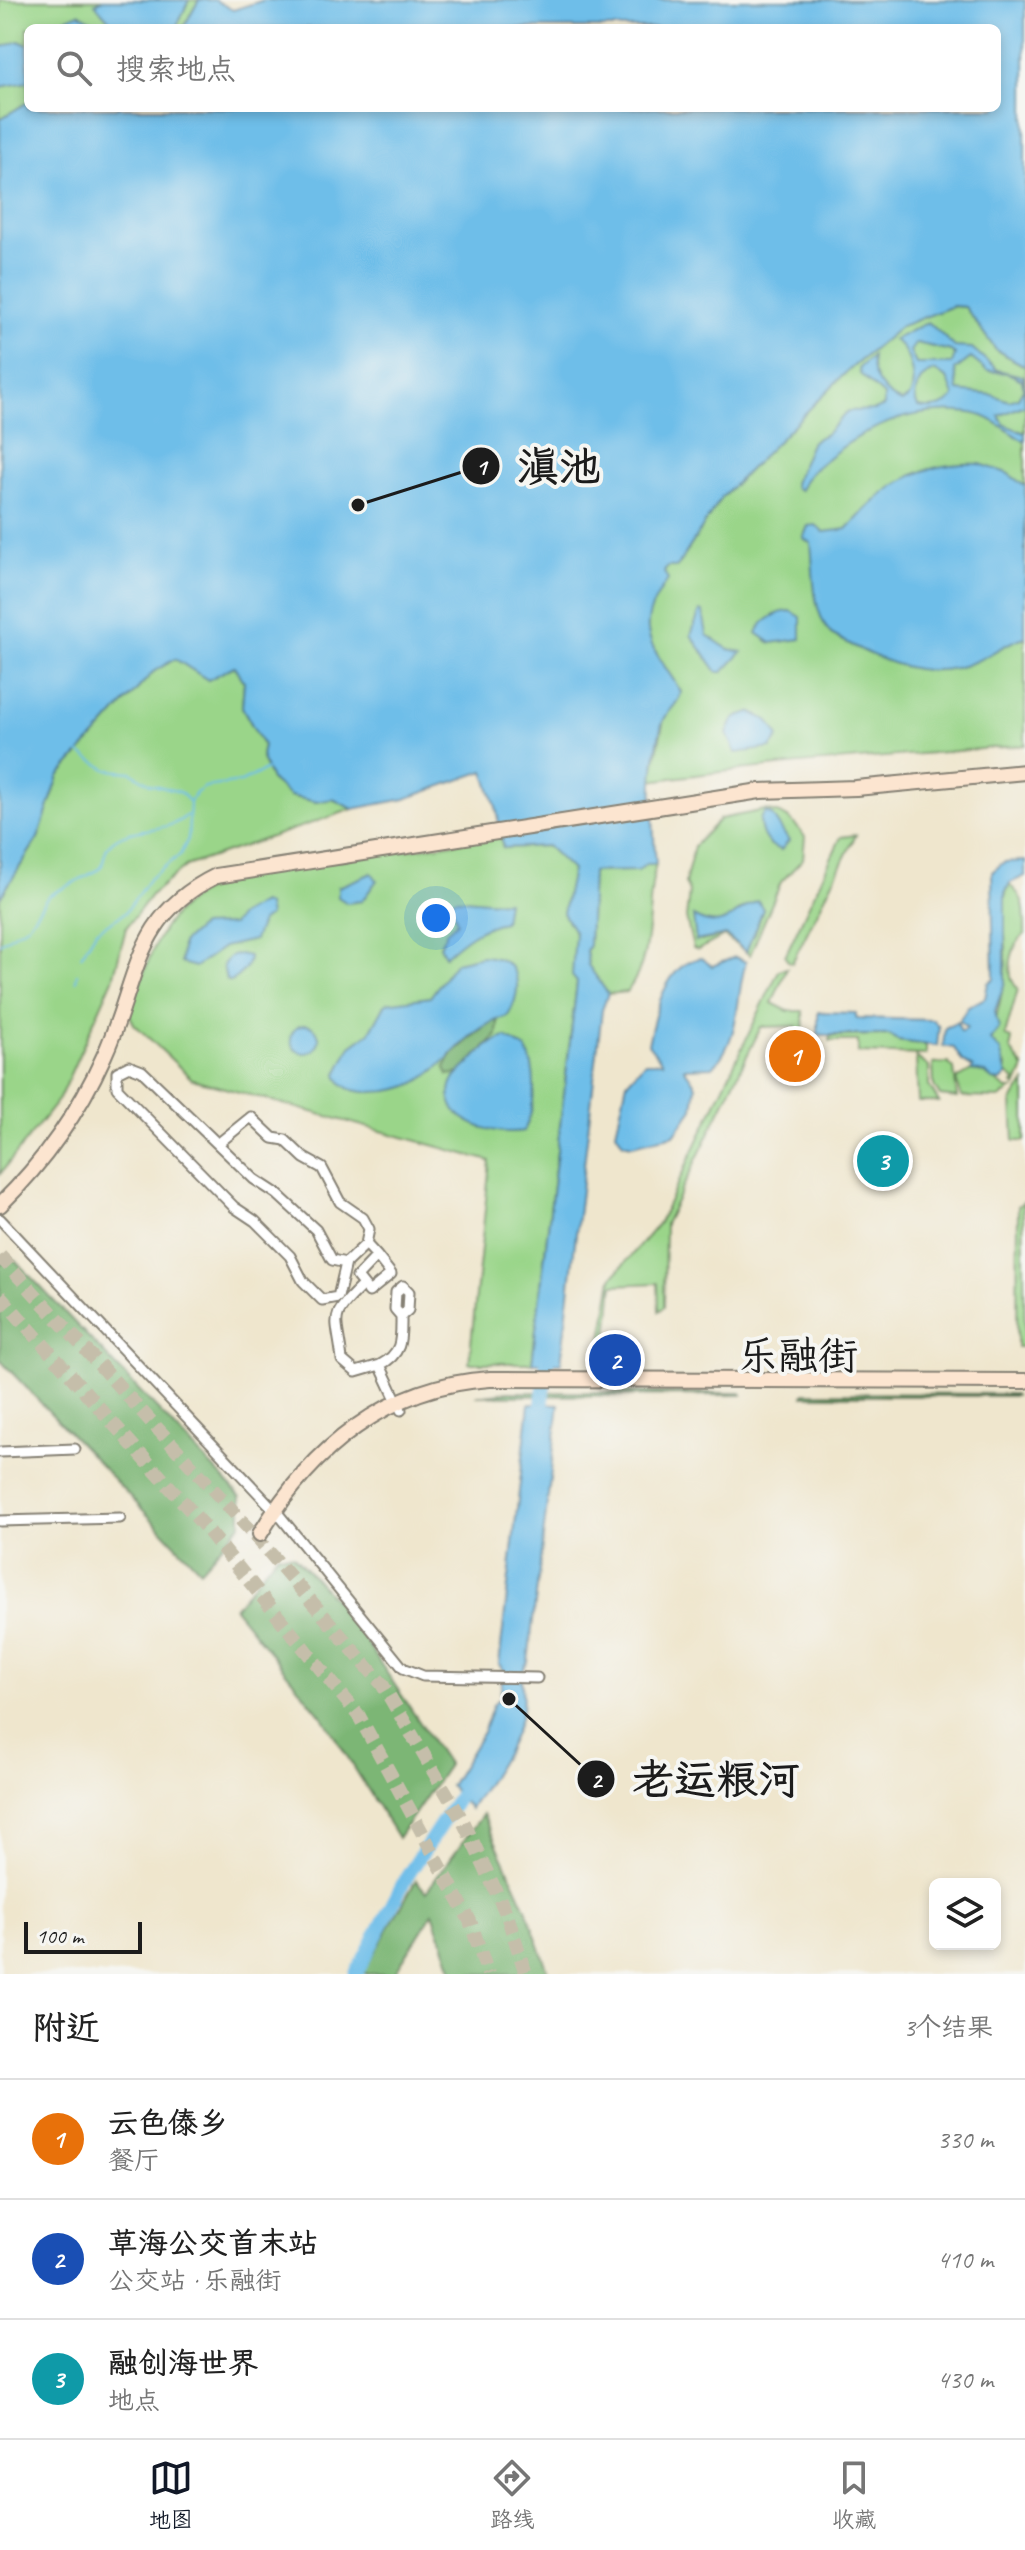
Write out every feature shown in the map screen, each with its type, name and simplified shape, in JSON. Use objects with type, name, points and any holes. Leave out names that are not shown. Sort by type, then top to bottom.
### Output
[{"type":"street","points":[[0,1205],[59,1136],[89,1088],[114,1033],[147,937],[157,920],[176,900],[216,876],[760,791],[902,784],[1025,772]]},
{"type":"street","points":[[219,1143],[251,1117],[273,1138],[289,1143],[304,1158],[322,1168],[340,1202],[368,1225],[366,1244],[346,1263],[338,1297],[322,1300],[303,1281],[290,1256],[255,1221],[234,1207],[117,1088],[117,1072],[129,1066],[142,1071],[254,1179],[277,1194],[316,1230],[332,1260],[346,1263]]},
{"type":"street","points":[[0,1219],[277,1513],[403,1668],[423,1676],[537,1678]]},
{"type":"street","points":[[366,1244],[377,1256],[391,1274],[369,1292],[358,1274],[377,1256]]},
{"type":"street","points":[[363,1285],[337,1311],[335,1326],[341,1342],[342,1360],[356,1372],[380,1365],[398,1353],[401,1316]]},
{"type":"street","points":[[380,1365],[400,1405]]},
{"type":"street","name":"乐融街","points":[[571,1383],[1025,1381]]},
{"type":"street","points":[[277,1513],[333,1455],[400,1405],[461,1391],[523,1383],[571,1383]]},
{"type":"street","name":"乐融街","points":[[571,1383],[1025,1389]]},
{"type":"street","points":[[0,1452],[75,1449]]},
{"type":"street","points":[[0,1521],[120,1518]]},
{"type":"green space","points":[[0,0],[199,0],[185,24],[24,24],[24,104],[0,119]]},
{"type":"green space","points":[[953,306],[965,307],[996,350],[1025,366],[1025,745],[791,765],[651,781],[664,719],[681,692],[649,637],[650,612],[667,580],[664,572],[668,566],[677,567],[721,498],[842,376],[901,326]]},
{"type":"green space","points":[[175,659],[234,665],[244,681],[242,707],[263,745],[261,756],[271,780],[290,796],[317,802],[333,799],[353,809],[186,866],[152,894],[126,928],[113,979],[59,1099],[0,1174],[0,898],[38,838],[59,776],[153,672]]},
{"type":"green space","points":[[765,810],[788,819],[805,837],[803,859],[781,882],[750,955],[740,948],[754,936],[763,909],[740,910],[733,919],[723,922],[700,920],[701,941],[726,935],[738,947],[724,936],[698,950],[693,948],[686,918],[689,892],[685,883],[694,846],[720,819]]},
{"type":"green space","points":[[856,835],[792,963],[788,961],[785,956],[841,837]]},
{"type":"green space","points":[[500,836],[503,848],[547,846],[573,870],[563,913],[575,933],[577,982],[532,1363],[469,1363],[490,1161],[192,1079],[134,1024],[129,1014],[147,964],[166,926],[195,896],[217,884],[245,874]]},
{"type":"green space","points":[[646,864],[656,864],[642,962],[627,992],[608,994],[588,965],[586,951],[589,944],[592,871],[637,871]]},
{"type":"green space","points":[[1009,885],[1021,899],[1025,917],[1025,934],[1016,946],[1011,961],[1011,976],[1018,989],[1005,1035],[1012,1040],[1010,1049],[1024,1068],[1016,1087],[1013,1084],[1015,1080],[1006,1073],[1007,1066],[1001,1060],[1001,1052],[990,1040],[1004,978],[1006,948],[1003,912]]},
{"type":"green space","points":[[787,968],[772,1003],[788,1011],[803,1011],[804,1038],[796,1038],[796,1026],[761,1027],[665,1224],[664,1307],[659,1311],[658,1283],[613,1285],[606,1358],[601,1345],[612,1278],[659,1223],[779,970]]},
{"type":"green space","points":[[492,1020],[498,1022],[497,1035],[460,1073],[448,1075],[445,1067],[452,1054]]},
{"type":"green space","points":[[891,1035],[898,1041],[926,1045],[926,1055],[858,1053],[858,1041],[830,1041],[830,1036]]},
{"type":"green space","points":[[916,1057],[929,1067],[929,1086],[939,1102],[918,1102]]},
{"type":"green space","points":[[948,1063],[954,1069],[957,1098],[940,1096],[934,1086],[933,1064]]},
{"type":"green space","points":[[971,1071],[985,1073],[1007,1089],[1013,1089],[999,1098],[962,1097],[956,1080]]},
{"type":"green space","points":[[1025,1082],[1025,1141],[1014,1141],[1012,1101]]},
{"type":"green space","points":[[1023,1202],[1025,1347],[1017,1347],[1018,1206]]},
{"type":"green space","points":[[11,1256],[241,1497],[241,1524],[200,1570],[0,1360],[0,1266]]},
{"type":"green space","points":[[509,1392],[741,1393],[742,1395],[475,1396]]},
{"type":"green space","points":[[804,1393],[1014,1394],[1015,1396],[803,1396]]},
{"type":"green space","points":[[277,1554],[293,1555],[345,1610],[448,1765],[398,1838],[324,1719],[234,1608]]},
{"type":"green space","points":[[483,1814],[526,1908],[549,1974],[454,1974],[433,1913],[394,1974],[362,1974],[416,1880],[426,1892]]},
{"type":"water","points":[[103,0],[189,0],[178,24],[112,24],[95,4]]},
{"type":"water","points":[[199,0],[215,0],[233,10],[264,0],[1025,0],[1025,366],[996,350],[965,307],[953,306],[901,326],[842,376],[721,498],[677,567],[667,567],[664,572],[668,580],[650,612],[649,637],[681,692],[662,724],[655,759],[653,811],[656,864],[646,864],[638,871],[592,872],[589,945],[586,951],[588,965],[608,994],[602,1010],[561,1363],[532,1363],[577,982],[572,976],[575,933],[563,913],[572,870],[547,846],[503,848],[496,807],[484,771],[405,799],[353,809],[333,799],[317,802],[290,796],[271,780],[261,756],[263,745],[242,707],[244,681],[234,666],[208,680],[175,659],[153,672],[59,776],[38,838],[0,898],[0,119],[24,104],[24,112],[1001,112],[1001,24],[185,24]]},
{"type":"water","points":[[79,13],[97,24],[54,24]]},
{"type":"water","points":[[19,41],[24,43],[24,83],[0,87],[0,48]]},
{"type":"water","points":[[928,322],[955,347],[972,348],[997,370],[1023,376],[1025,405],[999,416],[1005,425],[1025,433],[1025,442],[999,424],[971,413],[952,411],[915,415],[881,426],[848,443],[814,469],[800,490],[795,488],[794,483],[812,441],[826,434],[848,411],[875,410],[884,406],[884,396],[860,374],[859,368],[872,356],[875,377],[884,390],[902,402],[910,396],[913,382],[910,365],[899,344],[893,340]],"holes":[[[916,343],[951,351],[955,355],[952,364],[916,364],[910,351]],[[971,358],[987,371],[1008,373],[1022,380],[1023,389],[1018,398],[1009,401],[993,395],[958,391],[955,370]],[[934,371],[947,378],[954,396],[938,407],[918,407],[916,391],[920,381]]]},
{"type":"water","points":[[980,464],[1007,473],[1025,486],[1025,637],[974,662],[936,670],[918,669],[882,659],[831,634],[817,602],[811,543],[803,538],[808,526],[816,525],[824,532],[847,529],[876,500],[905,479],[938,467]]},
{"type":"water","points":[[700,611],[703,612],[707,635],[728,649],[742,652],[723,672],[717,672],[691,635]]},
{"type":"water","points":[[791,611],[801,617],[801,639],[771,643],[757,633],[762,624],[771,618]]},
{"type":"water","points":[[750,712],[768,720],[779,737],[771,748],[736,753],[727,734],[735,719]]},
{"type":"water","points":[[765,812],[772,815],[789,841],[781,850],[771,845],[763,834],[760,819]]},
{"type":"water","points":[[1025,861],[1025,876],[1010,883],[1005,893],[1005,982],[995,1011],[999,1029],[990,1040],[1000,1050],[1007,1075],[1001,1081],[992,1080],[986,1073],[971,1071],[973,1068],[962,1061],[954,1048],[943,1046],[945,1028],[957,1022],[961,1032],[967,1028],[959,1021],[968,1007],[985,998],[988,983],[994,978],[992,872],[1004,862]]},
{"type":"water","points":[[372,873],[377,880],[362,901],[347,903],[338,897],[338,887]]},
{"type":"water","points":[[455,899],[507,901],[504,922],[480,930],[445,956],[440,946],[446,932],[457,922],[451,902]]},
{"type":"water","points":[[758,901],[763,909],[746,952],[726,935],[696,941],[693,916],[713,923],[721,922]]},
{"type":"water","points":[[262,903],[267,906],[269,916],[261,922],[254,940],[224,947],[195,967],[181,963],[182,943],[201,926],[232,925],[239,916]]},
{"type":"water","points":[[239,954],[249,956],[249,961],[231,982],[226,980],[223,965],[229,957]]},
{"type":"water","points":[[482,956],[505,962],[516,976],[516,995],[508,1016],[470,1036],[429,1074],[413,1084],[366,1092],[352,1090],[341,1083],[337,1074],[351,1046],[370,1032],[386,1003],[430,997],[456,962]]},
{"type":"water","points":[[735,957],[746,962],[729,1043],[713,1067],[684,1068],[696,1086],[693,1109],[674,1135],[632,1145],[623,1143],[616,1132],[627,1082],[645,1062],[662,1062],[648,1044],[658,1006],[670,980],[689,962],[701,958],[712,966]]},
{"type":"water","points":[[818,1012],[856,1013],[856,1018],[933,1020],[939,1027],[937,1046],[898,1041],[890,1035],[818,1035]]},
{"type":"water","points":[[305,1025],[315,1029],[319,1039],[315,1049],[305,1053],[295,1049],[291,1039],[295,1029]]},
{"type":"water","points":[[506,1037],[526,1049],[532,1068],[533,1101],[524,1131],[501,1131],[474,1125],[455,1110],[450,1099],[456,1076],[487,1047]]},
{"type":"water","points":[[529,1404],[559,1404],[528,1662],[522,1679],[523,1703],[508,1749],[470,1809],[450,1786],[483,1732],[494,1703],[500,1698],[503,1671],[499,1664]]},
{"type":"waterway","points":[[79,753],[108,770],[131,772],[150,784],[180,792],[189,801]]},
{"type":"waterway","points":[[81,956],[96,931],[125,913],[150,878],[180,855],[188,839],[190,802],[196,793],[205,787],[241,782],[267,769]]},
{"type":"waterway","points":[[0,943],[28,925],[48,896],[100,869],[107,848],[117,838],[169,825],[187,815]]},
{"type":"waterway","points":[[76,981],[77,974]]},
{"type":"waterway","points":[[540,1420],[549,1346]]},
{"type":"waterway","points":[[356,1974],[406,1878],[469,1781]]},
{"type":"tunnel","points":[[0,1256],[251,1531],[382,1684],[464,1823],[507,1915],[526,1974]]},
{"type":"tunnel","points":[[0,1296],[206,1528],[359,1716],[470,1921],[488,1974]]},
{"type":"place","name":"滇池","points":[[358,505]]},
{"type":"place","name":"云色傣乡","points":[[795,1056]]},
{"type":"place","name":"融创海世界","points":[[883,1161]]},
{"type":"place","name":"草海公交首末站","points":[[615,1360]]},
{"type":"place","name":"老运粮河","points":[[509,1699]]}]
